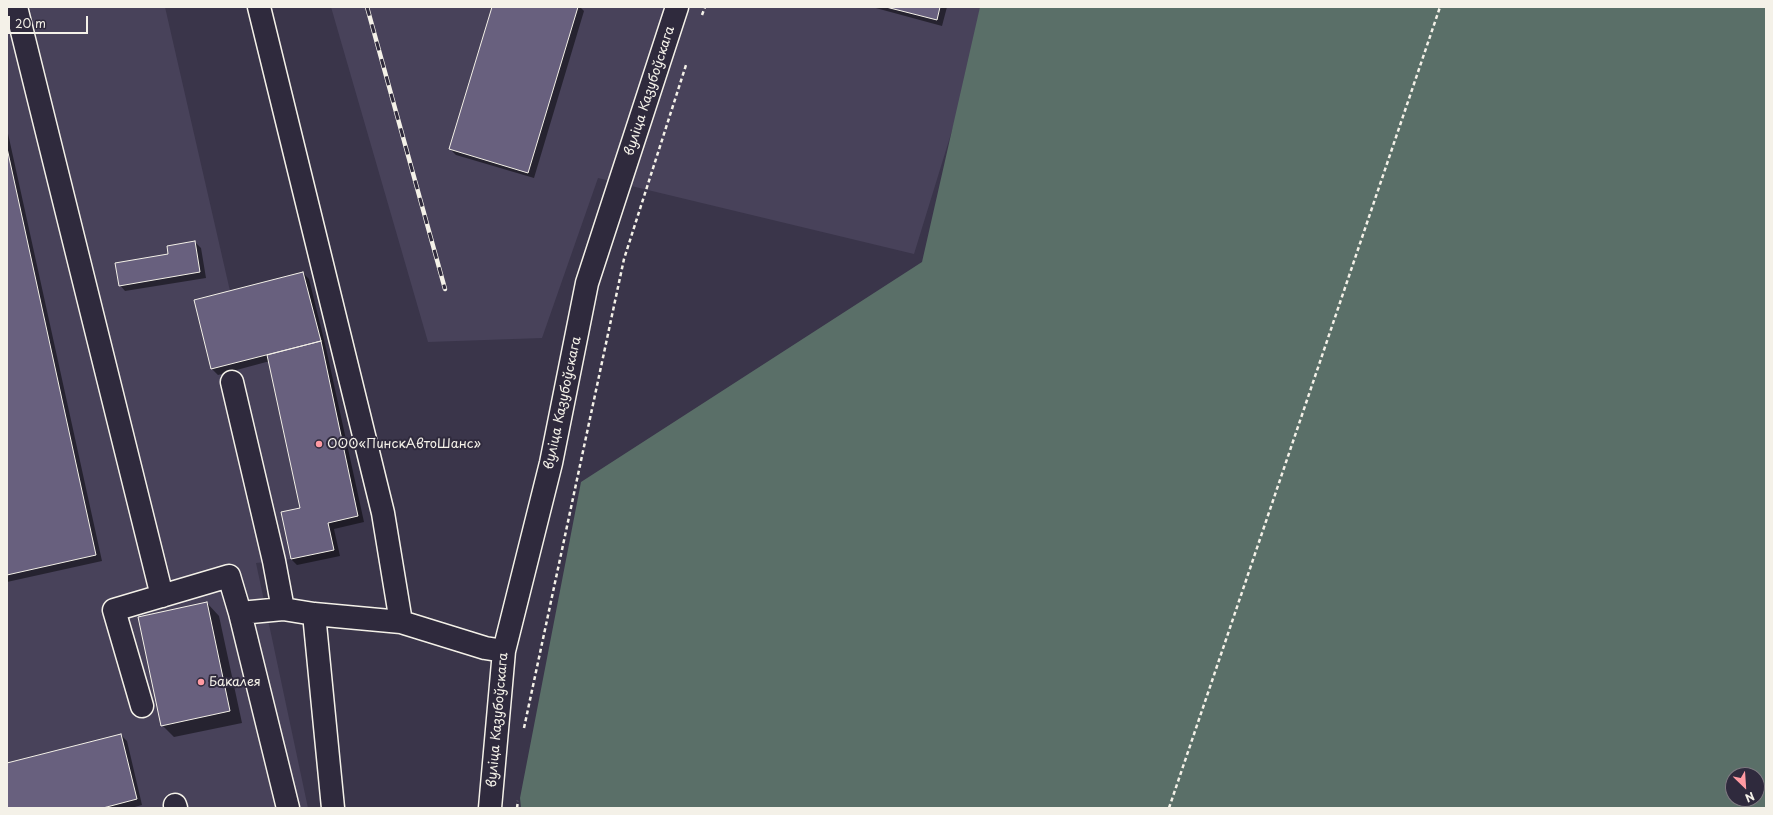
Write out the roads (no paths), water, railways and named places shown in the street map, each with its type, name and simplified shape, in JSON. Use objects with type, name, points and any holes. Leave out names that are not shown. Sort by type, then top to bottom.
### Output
[{"type":"street","points":[[14,7],[17,10],[162,596]]},
{"type":"street","points":[[260,7],[383,513],[401,622]]},
{"type":"street","name":"вуліца Казубоўскага","points":[[490,808],[504,651],[551,463],[587,283],[677,7]]},
{"type":"street","points":[[232,382],[274,561],[283,608]]},
{"type":"street","points":[[142,706],[114,610],[229,576],[240,613],[288,808]]},
{"type":"street","points":[[240,613],[283,608],[314,614],[401,622],[485,648],[504,651]]},
{"type":"street","points":[[314,614],[333,808]]},
{"type":"railway","points":[[367,7],[445,289]]},
{"type":"place","name":"ООО«ПинскАвтоШанс»","points":[[319,444]]},
{"type":"place","name":"Бакалея","points":[[201,682]]}]
